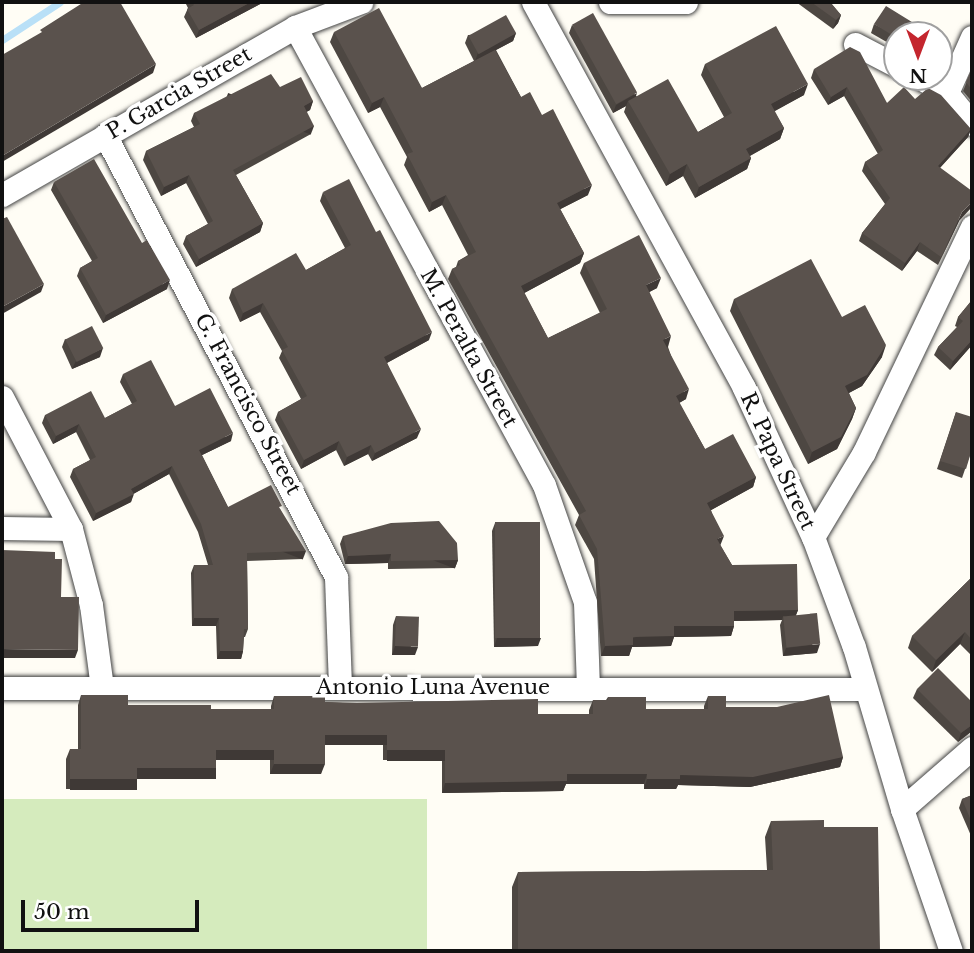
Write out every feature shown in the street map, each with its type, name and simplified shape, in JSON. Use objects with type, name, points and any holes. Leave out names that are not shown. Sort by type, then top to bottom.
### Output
[{"type":"street","name":"P. Garcia Street","points":[[2,195],[295,27],[361,2]]},
{"type":"street","name":"R. Papa Street","points":[[533,2],[744,388],[813,537],[854,647],[902,809],[951,951]]},
{"type":"street","points":[[610,2],[686,2]]},
{"type":"street","name":"M. Peralta Street","points":[[295,27],[544,485],[585,602],[588,687]]},
{"type":"street","points":[[947,93],[972,37]]},
{"type":"street","points":[[855,44],[883,59]]},
{"type":"street","points":[[943,91],[972,124]]},
{"type":"street","name":"G. Francisco Street","points":[[105,135],[336,577],[340,688]]},
{"type":"street","points":[[813,537],[864,452],[972,227]]},
{"type":"street","points":[[2,397],[71,529],[91,605],[102,687]]},
{"type":"street","points":[[2,528],[71,529]]},
{"type":"street","name":"Antonio Luna Avenue","points":[[2,688],[865,689]]},
{"type":"street","points":[[902,809],[972,748]]},
{"type":"green space","points":[[2,799],[427,799],[427,951],[2,951]]},
{"type":"building","points":[[84,2],[120,2],[156,64],[2,156],[2,55],[42,32],[40,30]]},
{"type":"building","points":[[192,2],[251,2],[199,30],[187,9],[194,5]]},
{"type":"building","points":[[811,2],[830,2],[841,15],[836,20]]},
{"type":"building","points":[[886,6],[910,21],[883,21],[883,29],[874,24]]},
{"type":"building","points":[[379,8],[422,88],[495,50],[521,97],[530,92],[542,115],[553,109],[592,185],[557,203],[584,253],[521,286],[548,338],[607,309],[584,263],[639,235],[661,278],[646,285],[671,336],[663,340],[689,389],[676,396],[705,449],[733,434],[756,477],[707,503],[724,536],[717,539],[732,565],[797,564],[798,610],[734,611],[734,626],[674,626],[674,636],[633,637],[633,645],[605,646],[597,549],[579,515],[586,511],[452,269],[460,265],[458,261],[476,252],[446,195],[432,202],[407,154],[413,152],[384,97],[372,103],[334,32]]},
{"type":"building","points":[[593,13],[637,93],[616,104],[572,25]]},
{"type":"building","points":[[506,15],[516,33],[479,54],[468,36]]},
{"type":"building","points":[[776,26],[808,84],[771,104],[784,128],[746,149],[751,158],[699,187],[687,164],[670,174],[628,101],[668,79],[698,132],[732,113],[705,64]]},
{"type":"building","points":[[850,47],[860,52],[887,103],[900,91],[908,91],[915,99],[924,91],[934,91],[941,95],[971,129],[938,166],[972,191],[972,202],[962,212],[941,257],[920,242],[905,263],[862,233],[890,198],[865,162],[883,150],[847,87],[831,97],[814,69]]},
{"type":"building","points":[[972,69],[972,90],[966,82]]},
{"type":"building","points":[[271,74],[280,87],[301,77],[313,101],[304,106],[314,126],[233,170],[263,223],[199,259],[186,236],[213,221],[189,175],[164,187],[146,151],[200,124],[194,113]]},
{"type":"building","points":[[94,159],[142,243],[147,240],[170,280],[106,315],[80,268],[98,258],[54,182]]},
{"type":"building","points":[[349,179],[376,232],[380,230],[432,332],[384,357],[421,429],[375,453],[371,445],[347,457],[339,441],[304,460],[278,412],[307,396],[282,350],[288,347],[263,303],[243,313],[232,289],[296,253],[306,270],[351,245],[323,192]]},
{"type":"building","points":[[7,217],[44,284],[2,307],[2,219]]},
{"type":"building","points":[[811,259],[842,317],[865,305],[886,345],[867,375],[845,386],[856,408],[841,437],[812,452],[734,299]]},
{"type":"building","points":[[972,300],[972,340],[953,361],[938,347],[963,321],[958,317]]},
{"type":"building","points":[[92,326],[103,348],[77,362],[65,340]]},
{"type":"building","points":[[151,360],[175,406],[210,388],[233,433],[199,450],[228,507],[271,485],[282,506],[279,507],[306,551],[247,553],[248,629],[244,629],[243,651],[220,651],[219,618],[194,618],[194,565],[213,565],[201,524],[172,466],[131,489],[134,494],[96,513],[73,469],[96,457],[79,424],[56,436],[45,415],[91,391],[105,418],[137,401],[123,374]]},
{"type":"building","points":[[956,412],[972,417],[972,449],[966,469],[940,461]]},
{"type":"building","points":[[439,521],[457,543],[458,560],[391,561],[391,554],[348,556],[343,536],[391,523]]},
{"type":"building","points":[[495,522],[540,522],[540,638],[495,638]]},
{"type":"building","points":[[2,550],[55,552],[55,559],[62,559],[61,597],[79,597],[78,650],[2,649]]},
{"type":"building","points":[[972,577],[972,640],[965,632],[936,660],[912,636]]},
{"type":"building","points":[[817,613],[820,644],[786,647],[783,617]]},
{"type":"building","points":[[396,616],[419,617],[418,647],[395,646]]},
{"type":"building","points":[[938,668],[972,702],[972,725],[961,733],[917,689]]},
{"type":"building","points":[[81,695],[128,695],[128,705],[211,705],[211,709],[274,709],[274,696],[325,696],[325,702],[357,703],[538,699],[538,714],[593,714],[593,700],[608,700],[608,697],[646,697],[646,709],[708,709],[708,696],[726,696],[726,707],[777,707],[829,695],[843,757],[753,777],[680,775],[680,779],[647,779],[647,774],[567,774],[567,781],[445,783],[445,750],[387,750],[387,735],[325,735],[325,764],[274,764],[274,750],[216,750],[216,768],[137,768],[137,779],[70,779],[70,749],[81,749]]},
{"type":"building","points":[[972,795],[972,823],[962,799]]},
{"type":"building","points":[[824,820],[824,827],[878,827],[880,951],[518,951],[518,872],[773,870],[771,821]]},
{"type":"waterway","points":[[2,40],[60,2]]}]
